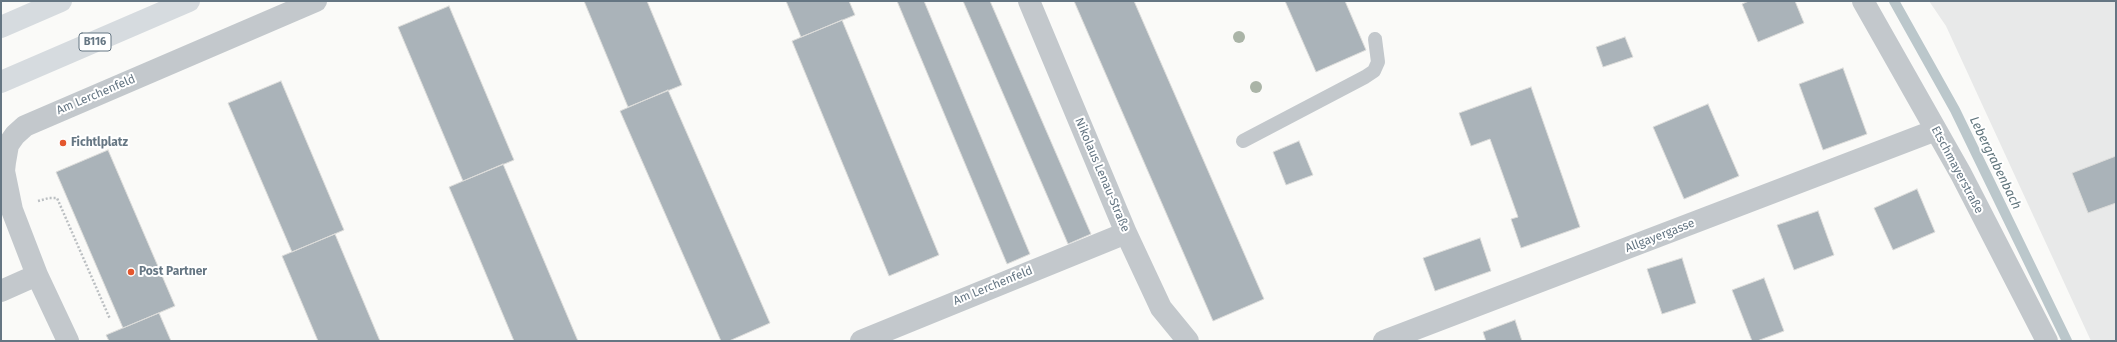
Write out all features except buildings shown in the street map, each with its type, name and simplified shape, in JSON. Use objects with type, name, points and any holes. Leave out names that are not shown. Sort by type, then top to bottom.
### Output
[{"type":"main road","points":[[1,27],[61,1]]},
{"type":"main road","name":"B116","points":[[1,82],[189,1]]},
{"type":"street","name":"Am Lerchenfeld","points":[[68,341],[37,275],[12,210],[4,171],[8,145],[24,126],[316,1]]},
{"type":"street","name":"Nikolaus Lenau-Straße","points":[[1029,1],[1126,233],[1161,308],[1188,341]]},
{"type":"street","name":"Etschmayerstraße","points":[[1864,1],[1960,174],[2047,341]]},
{"type":"street","name":"Allgayergasse","points":[[1384,341],[1936,130]]},
{"type":"street","name":"Am Lerchenfeld","points":[[861,341],[1126,233]]},
{"type":"street","points":[[1,291],[37,275]]},
{"type":"lane","points":[[1243,141],[1365,78],[1374,71],[1378,62],[1375,39]]},
{"type":"path","points":[[36,202],[49,198],[57,198],[110,319]]},
{"type":"shaded area","points":[[1929,1],[2116,1],[2116,341],[2091,341],[1946,26]]},
{"type":"waterway","name":"Lebergrabenbach","points":[[1894,1],[1955,110],[2067,341]]},
{"type":"place","name":"Fichtlplatz","points":[[63,143]]},
{"type":"place","name":"Post Partner","points":[[131,272]]}]
